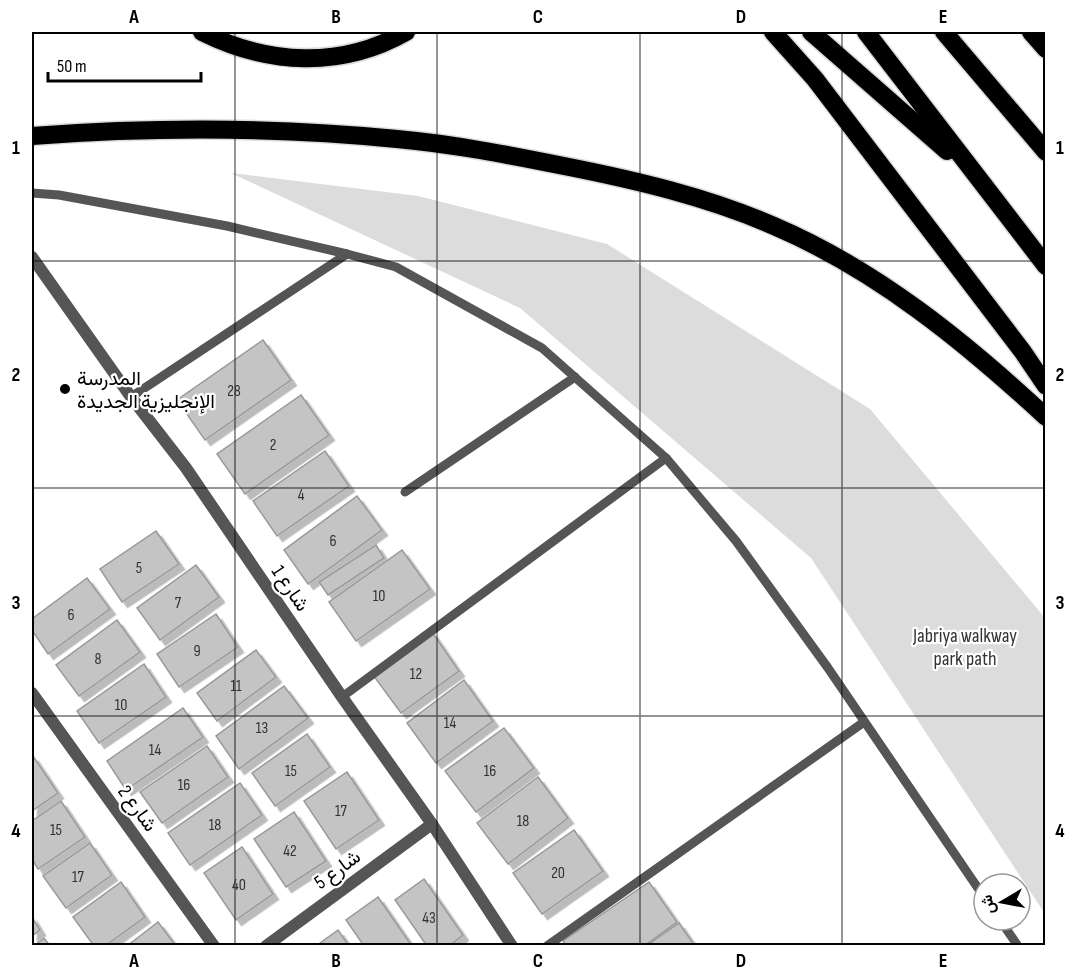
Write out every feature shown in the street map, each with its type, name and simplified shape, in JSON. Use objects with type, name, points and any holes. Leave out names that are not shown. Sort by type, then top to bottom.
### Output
[{"type":"highway","points":[[202,32],[250,51],[270,56],[309,59],[351,54],[384,43],[406,32]]},
{"type":"highway","points":[[773,32],[815,79],[1023,352],[1046,387]]},
{"type":"highway","points":[[811,32],[980,180]]},
{"type":"highway","points":[[866,32],[1046,266]]},
{"type":"highway","points":[[944,32],[1046,152]]},
{"type":"highway","points":[[1031,32],[1046,49]]},
{"type":"highway","points":[[32,136],[153,130],[319,132],[466,148],[640,182],[774,226],[866,274],[900,296],[991,366],[1046,417]]},
{"type":"street","name":"شارع 1","points":[[32,258],[131,397],[186,468],[342,697],[432,824],[512,945]]},
{"type":"street","name":"شارع 2","points":[[32,693],[214,945]]},
{"type":"street","name":"شارع 5","points":[[266,945],[432,824]]},
{"type":"lane","points":[[32,193],[59,195],[227,226],[396,267],[542,348],[666,459],[736,541],[828,668],[972,880]]},
{"type":"lane","points":[[131,397],[347,254]]},
{"type":"lane","points":[[405,492],[575,377]]},
{"type":"lane","points":[[342,697],[666,459]]},
{"type":"lane","points":[[547,945],[864,722]]},
{"type":"lane","points":[[1009,932],[1018,945]]},
{"type":"green space","name":"Jabriya walkway park path","points":[[231,173],[418,196],[607,244],[870,409],[1045,618],[1045,914],[1032,894],[1032,872],[1017,872],[811,558],[520,308]]},
{"type":"building","points":[[263,340],[291,380],[205,440],[177,400]]},
{"type":"building","points":[[301,395],[329,435],[245,494],[217,454]]},
{"type":"building","points":[[325,451],[349,486],[277,536],[253,501]]},
{"type":"building","points":[[357,496],[382,530],[308,584],[284,550]]},
{"type":"building","points":[[156,531],[179,564],[122,602],[100,569]]},
{"type":"building","points":[[376,545],[384,558],[328,595],[319,582]]},
{"type":"building","points":[[402,550],[430,589],[356,641],[329,602]]},
{"type":"building","points":[[196,565],[219,597],[160,640],[137,608]]},
{"type":"building","points":[[87,578],[110,609],[48,654],[32,630],[32,619]]},
{"type":"building","points":[[216,614],[238,647],[179,687],[157,654]]},
{"type":"building","points":[[117,620],[140,652],[79,696],[56,665]]},
{"type":"building","points":[[432,632],[459,671],[401,713],[373,675]]},
{"type":"building","points":[[256,650],[276,677],[217,721],[197,693]]},
{"type":"building","points":[[144,664],[166,697],[99,743],[77,711]]},
{"type":"building","points":[[464,680],[493,721],[436,763],[407,723]]},
{"type":"building","points":[[284,686],[308,718],[239,769],[216,736]]},
{"type":"building","points":[[183,708],[203,737],[126,790],[107,761]]},
{"type":"building","points":[[504,728],[534,768],[476,812],[445,771]]},
{"type":"building","points":[[307,734],[330,767],[275,806],[252,773]]},
{"type":"building","points":[[207,746],[228,777],[162,823],[140,792]]},
{"type":"building","points":[[32,757],[58,793],[32,811]]},
{"type":"building","points":[[347,772],[379,820],[336,849],[304,801]]},
{"type":"building","points":[[538,777],[568,818],[508,864],[477,823]]},
{"type":"building","points":[[240,783],[262,815],[190,865],[168,833]]},
{"type":"building","points":[[61,801],[85,837],[38,869],[32,859],[32,821]]},
{"type":"building","points":[[294,812],[326,861],[286,887],[254,839]]},
{"type":"building","points":[[574,830],[603,871],[542,914],[513,873]]},
{"type":"building","points":[[90,843],[112,875],[66,908],[43,876]]},
{"type":"building","points":[[242,847],[273,894],[236,920],[204,873]]},
{"type":"building","points":[[424,879],[463,935],[449,946],[427,946],[395,900]]},
{"type":"building","points":[[121,882],[145,917],[105,946],[94,946],[73,917]]},
{"type":"building","points":[[649,882],[677,922],[644,946],[566,946],[563,941]]},
{"type":"building","points":[[378,897],[412,946],[364,946],[346,920]]},
{"type":"building","points":[[32,917],[40,930],[32,936]]},
{"type":"building","points":[[158,922],[176,946],[127,946]]},
{"type":"building","points":[[679,923],[695,946],[646,946]]},
{"type":"building","points":[[338,930],[349,946],[316,946]]},
{"type":"building","points":[[44,938],[50,946],[34,946]]},
{"type":"place","name":"المدرسة الإنجليزية الجديدة","points":[[65,389]]}]
